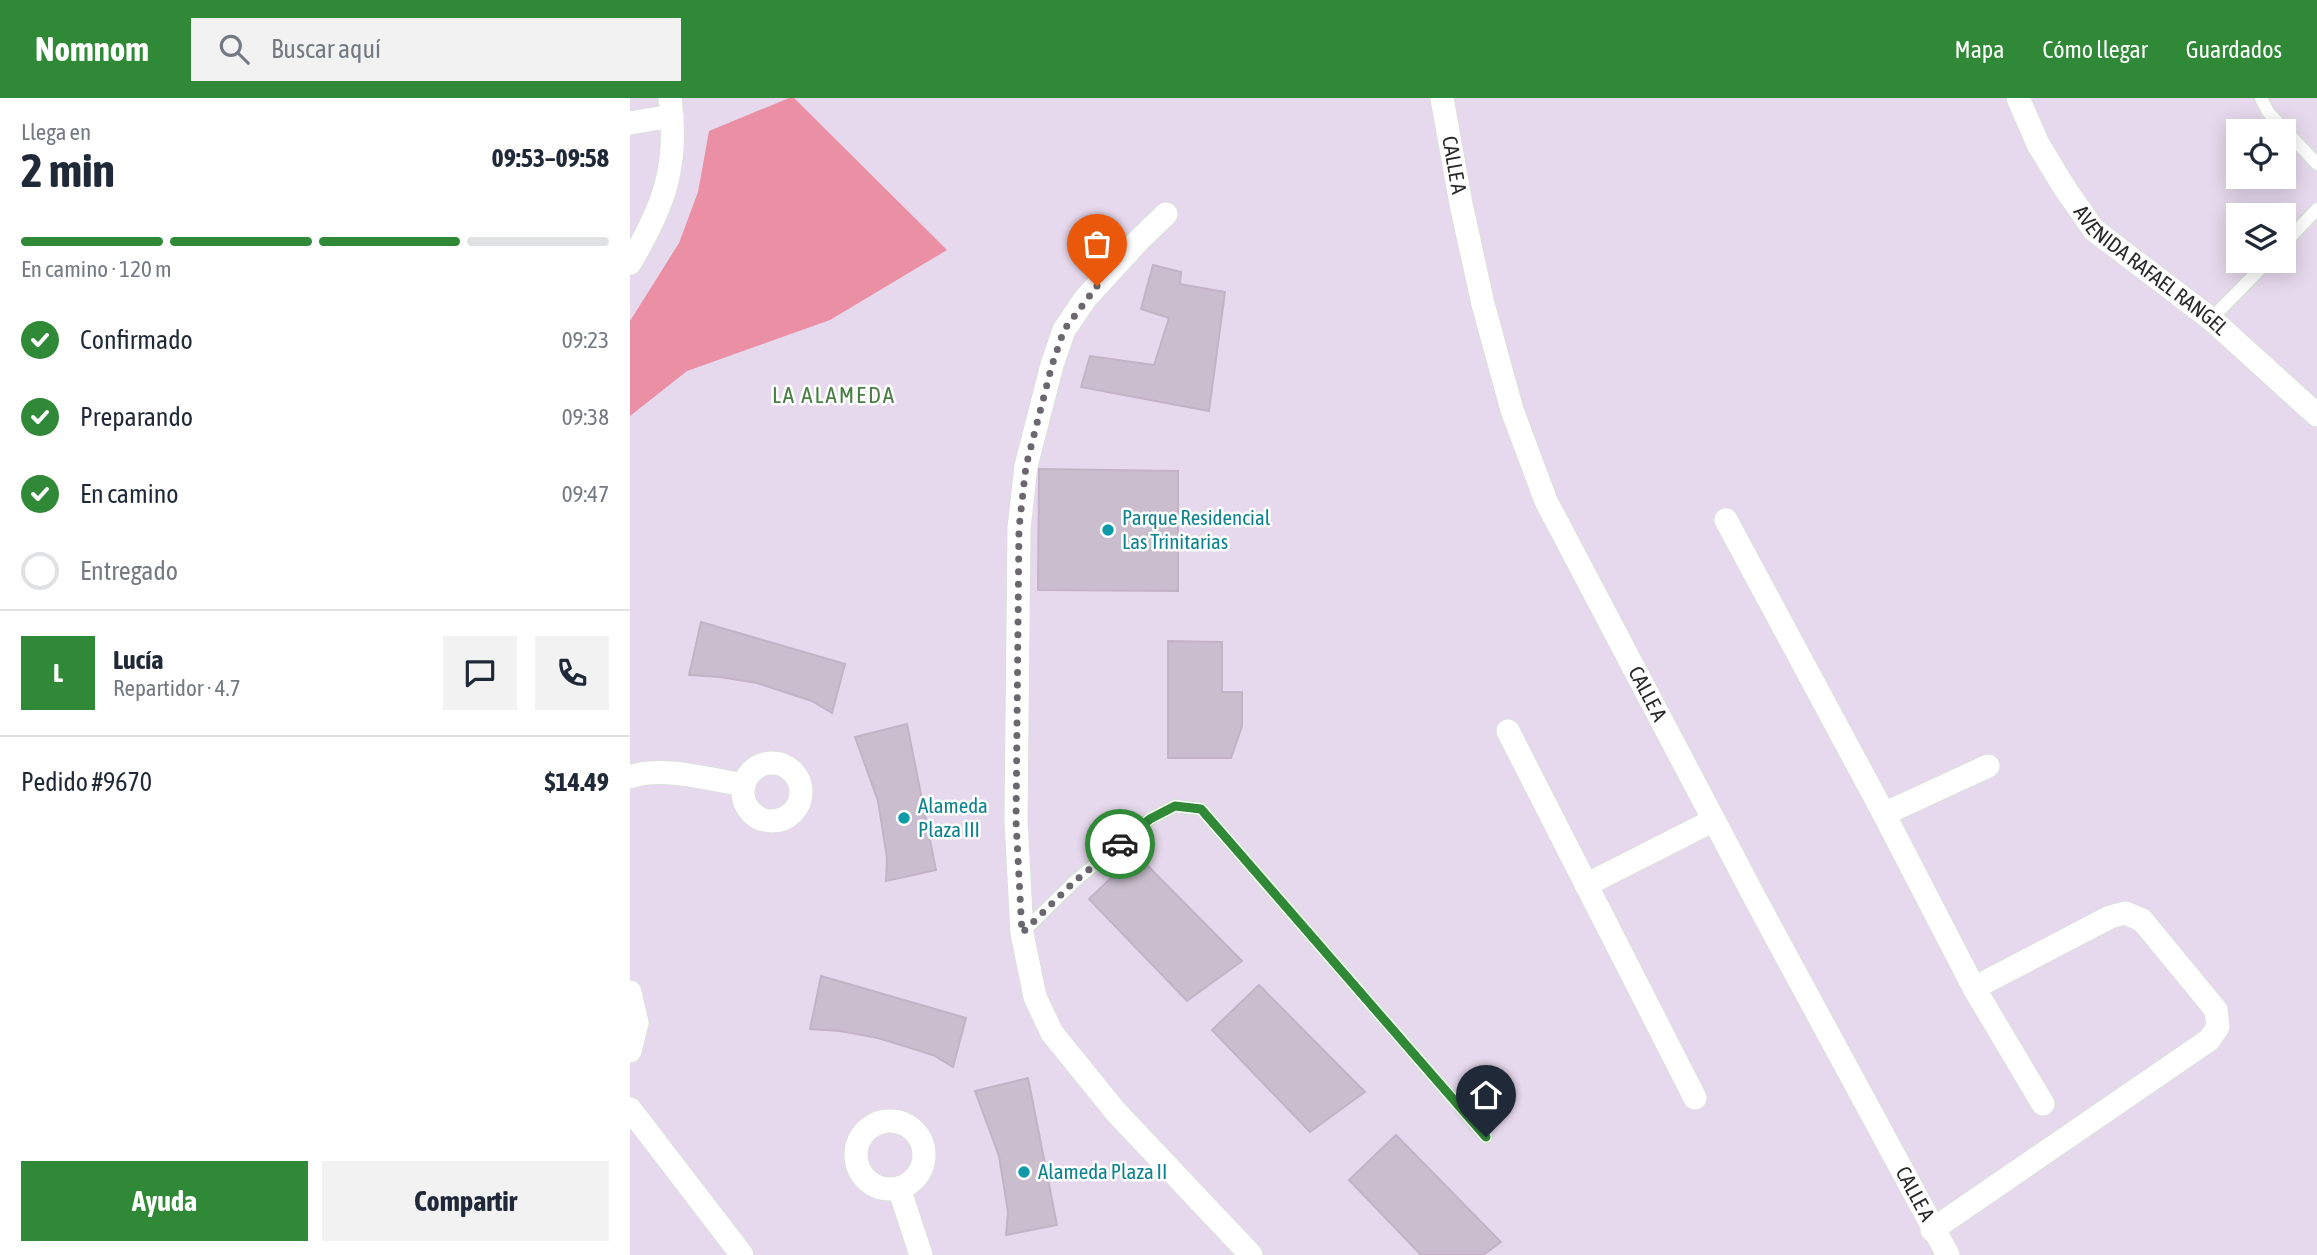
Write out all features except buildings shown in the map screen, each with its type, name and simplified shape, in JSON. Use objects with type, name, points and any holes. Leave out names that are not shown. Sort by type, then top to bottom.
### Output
[{"type":"street","name":"CALLE A","points":[[1442,98],[1480,292],[1512,410],[1546,501],[1948,1255]]},
{"type":"street","name":"AVENIDA RAFAEL RANGEL","points":[[2018,98],[2038,144],[2094,230],[2211,319],[2317,415]]},
{"type":"street","points":[[630,124],[671,107],[673,152],[668,184],[651,229],[630,263]]},
{"type":"street","points":[[1166,214],[1085,299],[1064,330],[1052,365],[1026,466],[1019,528],[1016,821],[1022,933],[1035,997],[1052,1033],[1116,1112],[1251,1255]]},
{"type":"street","points":[[1726,520],[1975,988],[2043,1104]]},
{"type":"street","points":[[1508,731],[1695,1098]]},
{"type":"street","points":[[1884,814],[1987,766]]},
{"type":"street","points":[[630,777],[643,772],[744,785]]},
{"type":"street","points":[[1586,886],[1714,820]]},
{"type":"street","points":[[1933,1230],[2209,1040],[2218,1027],[2216,1010],[2141,920],[2125,913],[2110,917],[1975,988]]},
{"type":"street","points":[[630,992],[637,1023],[630,1051]]},
{"type":"street","points":[[630,1109],[742,1255]]},
{"type":"street","points":[[899,1188],[921,1255]]},
{"type":"lane","points":[[2261,98],[2268,112],[2317,164]]},
{"type":"lane","points":[[2296,231],[2317,209]]},
{"type":"lane","points":[[2211,319],[2256,273]]},
{"type":"lane","points":[[1022,933],[1075,881],[1150,819],[1175,806],[1201,809],[1486,1137]]},
{"type":"shaded area","points":[[794,98],[947,250],[830,320],[687,371],[630,416],[630,321],[679,243],[698,192],[709,131]]},
{"type":"way so far","points":[[1097,286],[1064,330],[1052,365],[1026,466],[1019,528],[1016,821],[1022,933],[1075,881],[1120,844]]},
{"type":"place","name":"Parque Residencial Las Trinitarias","points":[[1108,530]]},
{"type":"place","name":"Alameda Plaza III","points":[[904,818]]},
{"type":"place","name":"Alameda Plaza II","points":[[1024,1172]]},
{"type":"district","name":"LA ALAMEDA","points":[[834,395]]},
{"type":"route","points":[[1120,844],[1150,819],[1175,806],[1201,809],[1486,1137]]}]
